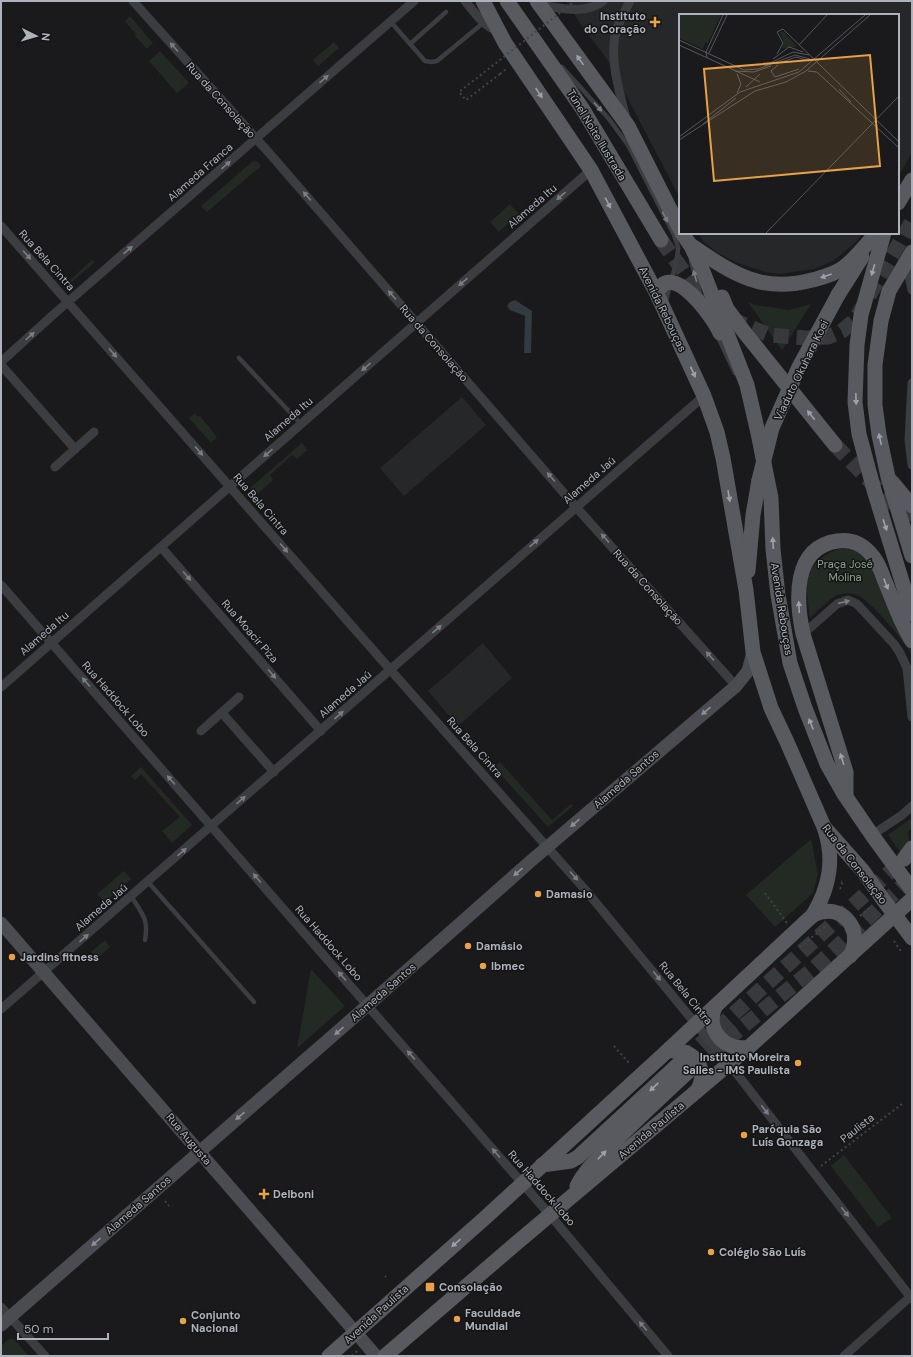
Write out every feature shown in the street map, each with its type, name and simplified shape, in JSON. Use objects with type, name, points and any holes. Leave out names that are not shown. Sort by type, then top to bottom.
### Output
[{"type":"main road","name":"Avenida Rebouças","points":[[483,1],[505,43],[591,170],[657,294],[704,396],[717,432],[746,590],[753,652]]},
{"type":"main road","points":[[507,1],[530,32]]},
{"type":"main road","points":[[538,3],[628,126],[679,227]]},
{"type":"main road","name":"Túnel Noite Ilustrada","points":[[530,32],[582,108],[660,240]]},
{"type":"main road","points":[[899,201],[912,180]]},
{"type":"main road","name":"Avenida Rebouças","points":[[683,234],[691,246],[702,269],[747,385],[771,498],[773,549],[778,595],[790,662],[804,708],[827,764],[846,797]]},
{"type":"main road","points":[[691,246],[727,269],[747,278],[769,284],[785,285],[827,277],[841,269],[854,258],[876,234]]},
{"type":"main road","name":"Viaduto Okuhara Koei","points":[[746,590],[753,515],[759,480],[772,428],[800,367],[838,295],[876,234]]},
{"type":"main road","points":[[884,234],[861,315],[857,345],[855,402],[859,434],[874,490],[912,614]]},
{"type":"main road","points":[[909,257],[889,291],[880,321],[875,365],[875,405],[879,435],[888,477],[912,556]]},
{"type":"main road","points":[[702,269],[715,281],[727,309],[745,334],[835,446]]},
{"type":"main road","points":[[657,294],[658,290],[663,284],[670,283],[684,287],[699,302],[719,329],[729,352],[737,358]]},
{"type":"main road","points":[[888,477],[912,506]]},
{"type":"main road","points":[[912,641],[900,617],[879,566],[871,554],[863,546],[853,541],[842,540],[829,542],[819,546],[809,557],[802,571],[799,584],[800,618],[803,634],[846,772],[846,797],[912,890]]},
{"type":"main road","name":"Rua da Consolação","points":[[753,652],[771,708],[824,827],[863,871],[894,914],[908,943]]},
{"type":"main road","points":[[813,915],[826,888],[830,868],[829,847],[824,827]]},
{"type":"main road","name":"Avenida Paulista","points":[[385,1356],[749,1047],[912,899]]},
{"type":"main road","points":[[813,915],[819,912],[833,912],[847,920],[853,929],[855,940],[855,946],[850,956]]},
{"type":"main road","name":"Avenida Paulista","points":[[329,1356],[486,1217],[813,915]]},
{"type":"main road","points":[[715,1007],[712,1015],[712,1023],[714,1031],[721,1040],[734,1048],[749,1047]]},
{"type":"main road","points":[[665,1053],[675,1051],[684,1052],[691,1055],[697,1061],[702,1076],[701,1084],[697,1091]]},
{"type":"main road","points":[[542,1165],[571,1160],[578,1156],[687,1065],[580,1179],[571,1198]]},
{"type":"street","name":"Rua da Consolação","points":[[133,1],[256,139],[576,507],[736,686]]},
{"type":"street","name":"Alameda Franca","points":[[1,362],[414,1]]},
{"type":"street","points":[[466,1],[483,23],[499,32]]},
{"type":"street","points":[[538,3],[585,9],[596,6],[603,1]]},
{"type":"street","points":[[628,126],[617,80],[614,49],[615,36],[630,1]]},
{"type":"street","name":"Alameda Itu","points":[[1,686],[591,170]]},
{"type":"street","name":"Rua Bela Cintra","points":[[1,226],[390,670],[588,893],[729,1064],[911,1298]]},
{"type":"street","points":[[909,257],[912,290]]},
{"type":"street","points":[[1,366],[75,449]]},
{"type":"street","points":[[912,384],[909,440],[912,466]]},
{"type":"street","name":"Alameda Jaú","points":[[1,1010],[704,396]]},
{"type":"street","points":[[55,467],[94,432]]},
{"type":"street","name":"Rua Moacir Piza","points":[[161,547],[321,731]]},
{"type":"street","name":"Rua Haddock Lobo","points":[[1,585],[550,1215],[668,1356]]},
{"type":"street","points":[[803,634],[837,604],[848,600],[857,604],[894,644],[907,668],[912,717]]},
{"type":"street","name":"Alameda Santos","points":[[6,1321],[548,847],[736,686],[748,671],[753,652]]},
{"type":"street","points":[[201,731],[239,697]]},
{"type":"street","points":[[222,713],[274,772]]},
{"type":"street","points":[[872,835],[902,815],[912,806]]},
{"type":"street","name":"Rua Augusta","points":[[1,923],[376,1356]]},
{"type":"street","points":[[844,1356],[911,1298]]},
{"type":"street","points":[[1,1307],[6,1321],[45,1356]]},
{"type":"lane","points":[[410,44],[446,12]]},
{"type":"lane","points":[[390,21],[425,61],[431,62],[437,61],[483,23]]},
{"type":"lane","points":[[530,32],[609,119],[628,145],[676,241],[678,255],[664,311]]},
{"type":"lane","points":[[682,234],[706,312],[736,376]]},
{"type":"lane","points":[[239,358],[301,424]]},
{"type":"lane","points":[[743,394],[753,426],[771,498]]},
{"type":"lane","points":[[148,882],[254,1002]]},
{"type":"lane","points":[[131,896],[146,921],[147,927],[145,940]]},
{"type":"path","points":[[507,68],[466,100],[459,92],[575,1]]},
{"type":"path","points":[[765,893],[787,923]]},
{"type":"path","points":[[894,941],[900,950],[908,943]]},
{"type":"path","points":[[614,1046],[629,1063]]},
{"type":"path","name":"Paulista","points":[[821,1166],[902,1104]]},
{"type":"path","points":[[165,1201],[169,1206]]},
{"type":"shaded area","points":[[566,1],[912,1],[912,153],[899,175],[899,14],[679,14],[679,196],[607,59],[583,28]]},
{"type":"shaded area","points":[[699,234],[862,234],[856,242],[833,261],[814,269],[779,274],[765,272],[735,262],[718,253],[704,242]]},
{"type":"shaded area","points":[[515,300],[532,311],[531,353],[524,353],[525,316],[510,310],[507,306],[510,302]]},
{"type":"shaded area","points":[[462,397],[486,425],[404,496],[380,468]]},
{"type":"shaded area","points":[[483,643],[512,678],[458,726],[428,691]]},
{"type":"green space","points":[[130,16],[153,43],[147,49],[135,36],[136,34],[125,21]]},
{"type":"green space","points":[[334,42],[339,48],[318,66],[313,60]]},
{"type":"green space","points":[[160,51],[189,83],[177,93],[149,61]]},
{"type":"green space","points":[[253,161],[258,162],[261,166],[207,212],[201,206]]},
{"type":"green space","points":[[510,204],[519,214],[499,232],[490,222]]},
{"type":"green space","points":[[92,260],[95,262],[72,282],[70,280]]},
{"type":"green space","points":[[748,302],[755,305],[789,310],[811,304],[782,350]]},
{"type":"green space","points":[[195,413],[197,416],[200,416],[217,437],[211,443],[189,418]]},
{"type":"green space","points":[[302,443],[307,450],[297,459],[292,455],[270,475],[273,480],[256,495],[250,488]]},
{"type":"green space","name":"Praça José Molina","points":[[843,548],[853,550],[867,556],[908,640],[912,655],[880,614],[865,600],[857,595],[846,593],[834,597],[810,618],[807,591],[809,575],[818,561],[826,555]]},
{"type":"green space","points":[[465,702],[469,706],[456,717],[461,723],[458,726],[450,716]]},
{"type":"green space","points":[[500,762],[552,820],[571,804],[573,806],[548,827],[494,767]]},
{"type":"green space","points":[[141,767],[192,825],[172,843],[162,831],[180,817],[141,774],[135,780],[131,776]]},
{"type":"green space","points":[[912,818],[912,828],[908,832],[909,841],[912,847],[912,868],[888,835]]},
{"type":"green space","points":[[811,839],[818,874],[813,893],[775,927],[746,895]]},
{"type":"green space","points":[[124,871],[131,879],[105,902],[97,894]]},
{"type":"green space","points":[[105,940],[110,947],[97,959],[91,952]]},
{"type":"green space","points":[[311,969],[345,1006],[297,1048]]},
{"type":"green space","points":[[844,1155],[892,1218],[878,1227],[831,1166]]},
{"type":"green space","points":[[10,1338],[14,1339],[29,1356],[1,1356],[1,1346]]},
{"type":"tunnel","points":[[731,319],[769,335],[806,338],[828,337],[842,331],[855,320],[912,221]]},
{"type":"tunnel","points":[[661,240],[702,297],[709,302]]},
{"type":"tunnel","points":[[835,445],[912,525]]},
{"type":"tunnel","points":[[683,1060],[904,859]]},
{"type":"tunnel","points":[[691,1069],[812,970],[912,877]]},
{"type":"place","name":"Instituto do Coração","points":[[655,22]]},
{"type":"place","name":"Damasio","points":[[538,894]]},
{"type":"place","name":"Damásio","points":[[468,946]]},
{"type":"place","name":"Jardins fitness","points":[[12,957]]},
{"type":"place","name":"Ibmec","points":[[483,966]]},
{"type":"place","name":"Instituto Moreira Salles - IMS Paulista","points":[[798,1063]]},
{"type":"place","name":"Paróquia São Luís Gonzaga","points":[[744,1135]]},
{"type":"place","name":"Delboni","points":[[264,1194]]},
{"type":"place","name":"Colégio São Luís","points":[[711,1252]]},
{"type":"place","name":"Consolação","points":[[430,1287]]},
{"type":"place","name":"Faculdade Mundial","points":[[457,1319]]},
{"type":"place","name":"Conjunto Nacional","points":[[183,1321]]}]
